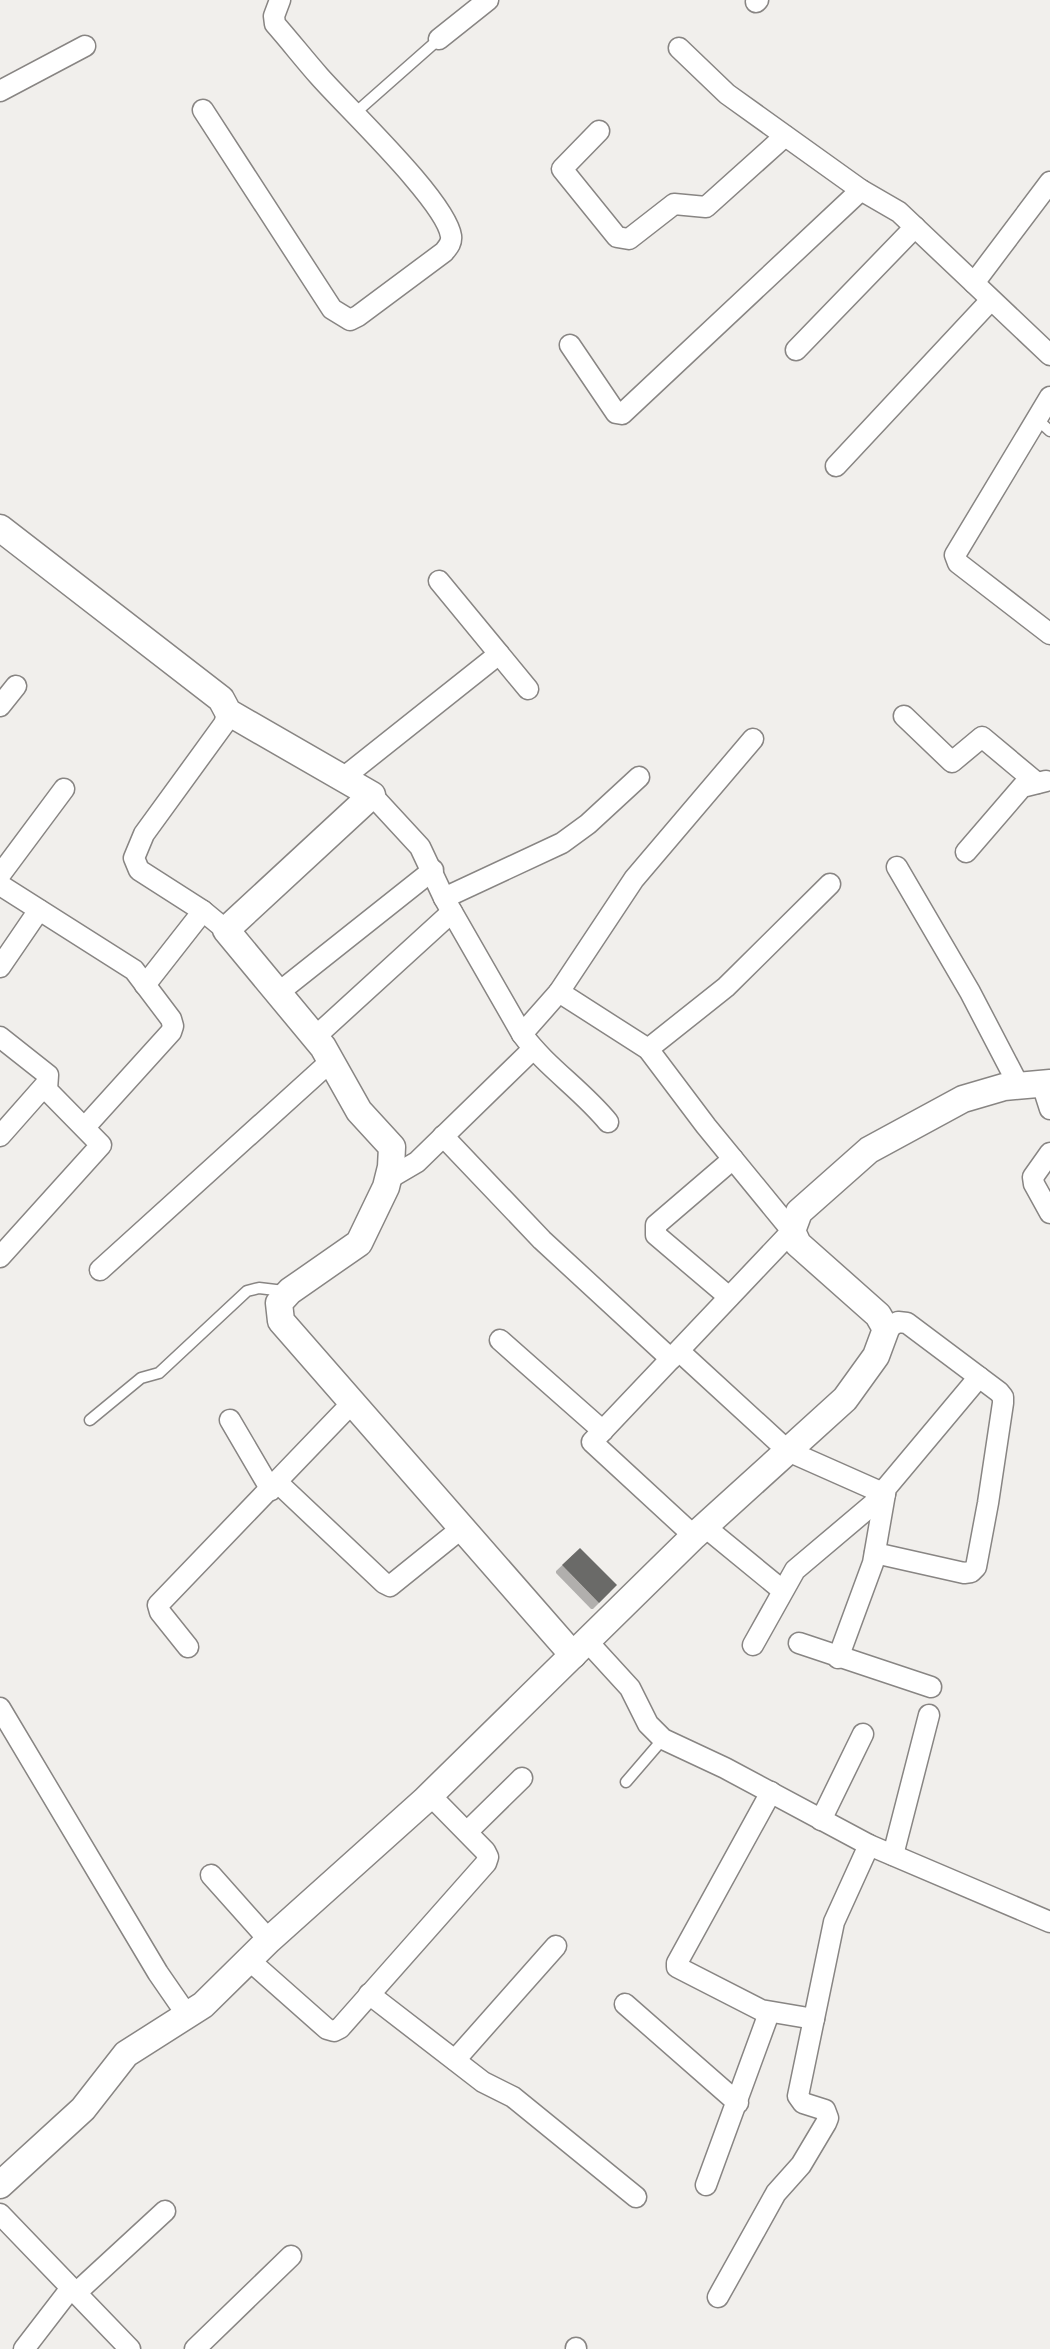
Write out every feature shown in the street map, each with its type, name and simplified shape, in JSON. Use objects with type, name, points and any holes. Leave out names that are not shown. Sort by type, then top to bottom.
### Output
[{"type":"street","points":[[203,110],[332,309],[350,320],[444,252],[451,243],[446,223],[419,183],[275,24],[274,16],[280,0]]},
{"type":"street","points":[[439,39],[488,0]]},
{"type":"street","points":[[0,91],[85,46]]},
{"type":"street","points":[[679,48],[727,94],[861,190],[899,212],[1050,355]]},
{"type":"street","points":[[599,131],[562,169],[617,237],[623,240],[629,239],[674,204],[706,207],[785,136]]},
{"type":"street","points":[[974,283],[1050,182]]},
{"type":"street","points":[[570,345],[616,413],[622,414],[861,190]]},
{"type":"street","points":[[796,350],[915,227]]},
{"type":"street","points":[[836,466],[991,300]]},
{"type":"street","points":[[1050,397],[1043,425],[955,555],[958,563],[1050,634]]},
{"type":"street","points":[[1,530],[221,699],[228,712],[372,795],[409,833],[433,870],[448,905],[528,1042],[608,1122]]},
{"type":"street","points":[[439,581],[528,689]]},
{"type":"street","points":[[343,778],[499,654]]},
{"type":"street","points":[[0,706],[16,686]]},
{"type":"street","points":[[228,712],[224,724],[144,834],[134,858],[139,870],[203,911],[226,930],[315,1037],[359,1111],[392,1147],[388,1179],[359,1243],[290,1291],[279,1303],[281,1321],[462,1528],[580,1648],[630,1688],[648,1724],[663,1739],[869,1845],[1050,1922]]},
{"type":"street","points":[[904,716],[949,760],[957,760],[982,737],[1044,782]]},
{"type":"street","points":[[388,1179],[417,1162],[528,1042],[634,879],[753,739]]},
{"type":"street","points":[[315,1037],[448,905],[562,843],[588,824],[639,777]]},
{"type":"street","points":[[966,852],[1022,787],[1044,782]]},
{"type":"street","points":[[0,875],[64,789]]},
{"type":"street","points":[[226,930],[372,795]]},
{"type":"street","points":[[897,867],[970,992],[1037,1084],[1050,1109]]},
{"type":"street","points":[[278,993],[433,870]]},
{"type":"street","points":[[648,1049],[726,987],[830,884]]},
{"type":"street","points":[[0,885],[134,970],[173,1026],[171,1032],[85,1127]]},
{"type":"street","points":[[0,967],[39,910]]},
{"type":"street","points":[[145,985],[203,911]]},
{"type":"street","points":[[559,992],[648,1049],[792,1231],[798,1244],[878,1315],[886,1329]]},
{"type":"street","points":[[0,1037],[48,1075],[47,1090],[101,1145],[0,1257]]},
{"type":"street","points":[[100,1270],[331,1061]]},
{"type":"street","points":[[0,1136],[46,1084]]},
{"type":"street","points":[[782,1590],[699,1531],[592,1442],[792,1231],[799,1212],[869,1150],[963,1099],[1004,1087],[1037,1084]]},
{"type":"street","points":[[443,1136],[542,1240],[788,1451],[885,1494]]},
{"type":"street","points":[[1050,1153],[1033,1177],[1050,1213]]},
{"type":"street","points":[[729,1297],[656,1235],[655,1230],[656,1225],[733,1159]]},
{"type":"street","points":[[0,2185],[83,2109],[126,2054],[203,2005],[269,1940],[430,1795],[699,1531],[845,1399],[876,1356],[886,1329],[898,1322],[907,1323],[999,1392],[1003,1403],[976,1567],[964,1573],[875,1553]]},
{"type":"street","points":[[500,1340],[603,1431]]},
{"type":"street","points":[[838,1658],[875,1553],[885,1494],[890,1483],[979,1377]]},
{"type":"street","points":[[188,1647],[160,1612],[158,1605],[352,1403]]},
{"type":"street","points":[[230,1420],[274,1486],[390,1586],[462,1528]]},
{"type":"street","points":[[753,1645],[782,1590],[805,1560],[885,1494]]},
{"type":"street","points":[[799,1643],[931,1687]]},
{"type":"street","points":[[0,1708],[158,1973],[187,2015]]},
{"type":"street","points":[[893,1855],[929,1715]]},
{"type":"street","points":[[821,1820],[863,1734]]},
{"type":"street","points":[[467,1832],[522,1778]]},
{"type":"street","points":[[771,1792],[677,1963],[679,1970],[769,2013],[814,2019]]},
{"type":"street","points":[[249,1960],[327,2029],[334,2031],[486,1863],[488,1857],[485,1851],[430,1795]]},
{"type":"street","points":[[718,2297],[776,2193],[801,2165],[828,2118],[825,2110],[803,2103],[798,2096],[834,1922],[869,1845]]},
{"type":"street","points":[[211,1875],[269,1940]]},
{"type":"street","points":[[455,2060],[556,1946]]},
{"type":"street","points":[[369,1994],[483,2082],[513,2097],[636,2197]]},
{"type":"street","points":[[625,2004],[738,2103]]},
{"type":"street","points":[[706,2185],[769,2013]]},
{"type":"street","points":[[24,2349],[73,2291],[165,2211]]},
{"type":"street","points":[[0,2214],[130,2349]]},
{"type":"street","points":[[195,2349],[291,2256]]},
{"type":"lane","points":[[354,114],[439,39]]},
{"type":"lane","points":[[90,1420],[141,1378],[159,1373],[247,1291],[259,1288],[290,1291]]},
{"type":"lane","points":[[626,1782],[663,1739]]},
{"type":"building","points":[[580,1548],[617,1585],[599,1603],[562,1565]]}]
